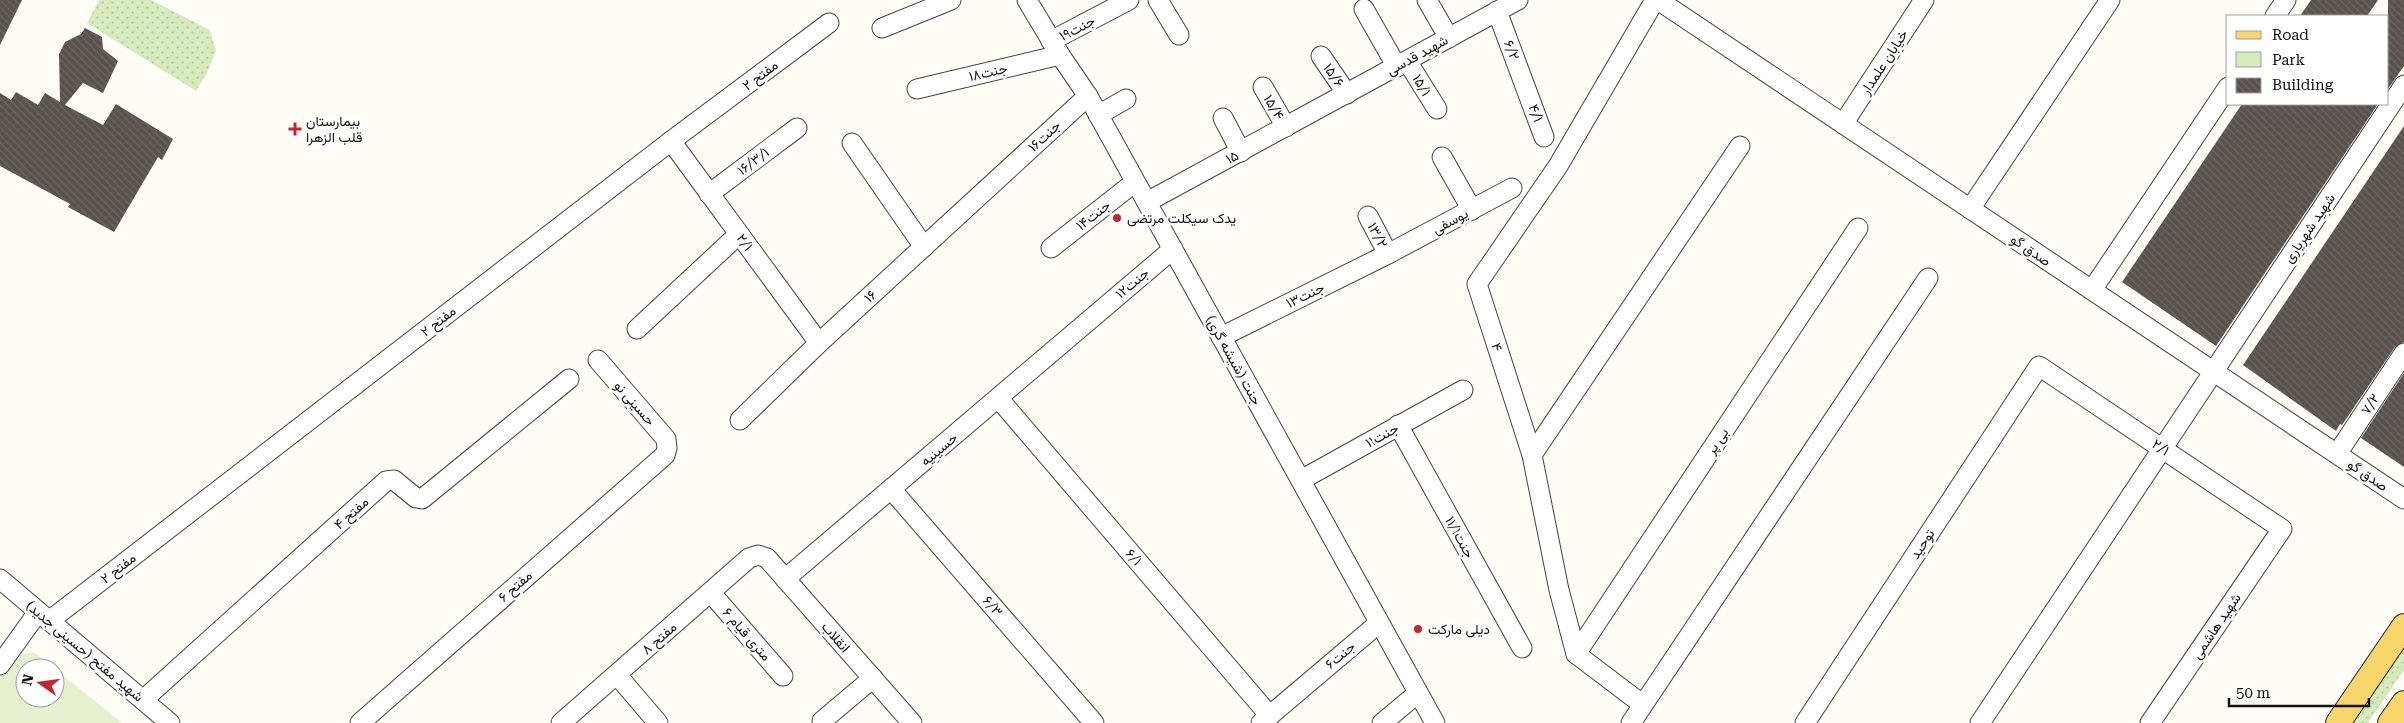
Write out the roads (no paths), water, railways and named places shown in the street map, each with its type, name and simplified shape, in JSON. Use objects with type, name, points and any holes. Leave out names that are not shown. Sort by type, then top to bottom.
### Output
[{"type":"main road","points":[[2338,723],[2404,626]]},
{"type":"main road","points":[[2390,723],[2404,703]]},
{"type":"street","points":[[882,28],[951,0]]},
{"type":"street","name":"جنت (شیشه گری)","points":[[1026,0],[1055,48],[1088,96],[1435,723]]},
{"type":"street","name":"جنت۱۹","points":[[1055,48],[1130,0]]},
{"type":"street","points":[[1158,0],[1179,35]]},
{"type":"street","points":[[1427,0],[1449,38]]},
{"type":"street","name":"شهید قدسی","points":[[1316,111],[1518,0]]},
{"type":"street","name":"صدق گو","points":[[1657,0],[2404,499]]},
{"type":"street","name":"۴","points":[[1576,654],[1559,590],[1532,455],[1477,284],[1558,166],[1657,0]]},
{"type":"street","name":"خیابان علمدار","points":[[1843,124],[1924,0]]},
{"type":"street","points":[[1970,209],[2110,0]]},
{"type":"street","points":[[2276,15],[2286,0]]},
{"type":"street","name":"۱۵/۱","points":[[1364,9],[1402,64],[1437,109]]},
{"type":"street","name":"۶/۲","points":[[1497,12],[1528,88]]},
{"type":"street","name":"مفتح ۲","points":[[0,665],[44,616],[829,23]]},
{"type":"street","name":"جنت۱۸","points":[[917,89],[1055,48]]},
{"type":"street","name":"۱۵/۶","points":[[1321,56],[1347,94]]},
{"type":"street","name":"شهید شهریاری","points":[[1980,723],[2404,84]]},
{"type":"street","name":"۱۵/۴","points":[[1263,87],[1286,127]]},
{"type":"street","name":"۴/۱","points":[[1528,88],[1544,137]]},
{"type":"street","points":[[2092,290],[2226,90]]},
{"type":"street","name":"جنت۱۶","points":[[1001,176],[1088,96]]},
{"type":"street","points":[[1098,115],[1126,99]]},
{"type":"street","name":"۱۵","points":[[1147,202],[1316,111]]},
{"type":"street","points":[[1223,118],[1241,152]]},
{"type":"street","name":"۱۶/۳/۱","points":[[709,194],[797,128]]},
{"type":"street","name":"۲/۱","points":[[671,142],[819,343]]},
{"type":"street","points":[[852,143],[924,247]]},
{"type":"street","points":[[1532,455],[1740,146]]},
{"type":"street","points":[[1442,157],[1472,210]]},
{"type":"street","name":"۱۶","points":[[740,420],[819,343],[1001,176]]},
{"type":"street","name":"جنت۱۴","points":[[1051,248],[1135,182]]},
{"type":"street","name":"یوسفی","points":[[1388,254],[1512,188]]},
{"type":"street","name":"۱۳/۲","points":[[1368,216],[1388,254]]},
{"type":"street","name":"بی پر","points":[[1576,654],[1858,228]]},
{"type":"street","points":[[637,329],[739,234]]},
{"type":"street","name":"جنت۱۲","points":[[1092,317],[1173,249]]},
{"type":"street","name":"جنت۱۳","points":[[1221,337],[1388,254]]},
{"type":"street","points":[[1631,723],[1928,278]]},
{"type":"street","name":"حسینیه","points":[[785,578],[998,399],[1092,317]]},
{"type":"street","name":"۷/۲","points":[[2337,454],[2404,353]]},
{"type":"street","name":"حسینی نو","points":[[598,360],[666,439],[667,448]]},
{"type":"street","name":"۲/۱","points":[[2039,366],[2282,528]]},
{"type":"street","name":"توحید","points":[[1805,723],[2039,366]]},
{"type":"street","name":"مفتح ۴","points":[[143,700],[386,481],[394,480],[416,498],[422,499],[569,379]]},
{"type":"street","name":"جنت۱۱","points":[[1301,480],[1463,390]]},
{"type":"street","name":"۶/۱","points":[[998,399],[1265,719]]},
{"type":"street","name":"جنت۱۱/۱","points":[[1398,425],[1522,648]]},
{"type":"street","name":"مفتح ۶","points":[[360,723],[665,455],[667,448]]},
{"type":"street","name":"۶/۳","points":[[891,489],[1094,723]]},
{"type":"street","name":"شهید هاشمی","points":[[2150,723],[2282,528]]},
{"type":"street","name":"انقلاب","points":[[758,555],[768,558],[912,723]]},
{"type":"street","name":"مفتح ۸","points":[[561,723],[617,676],[749,558],[758,555]]},
{"type":"street","name":"شهید مفتح (حسینی جدید)","points":[[0,579],[170,723]]},
{"type":"street","name":"۶ متری قیام","points":[[711,593],[783,676]]},
{"type":"street","name":"جنت۶","points":[[1265,719],[1379,623]]},
{"type":"street","points":[[1576,654],[1642,704]]},
{"type":"street","points":[[617,676],[658,723]]},
{"type":"street","points":[[822,721],[873,678]]},
{"type":"street","points":[[1382,723],[1418,694]]},
{"type":"place","name":"بیمارستان قلب الزهرا","points":[[295,129]]},
{"type":"place","name":"یدک سیکلت مرتضی","points":[[1117,218]]},
{"type":"place","name":"دیلی مارکت","points":[[1418,629]]}]
